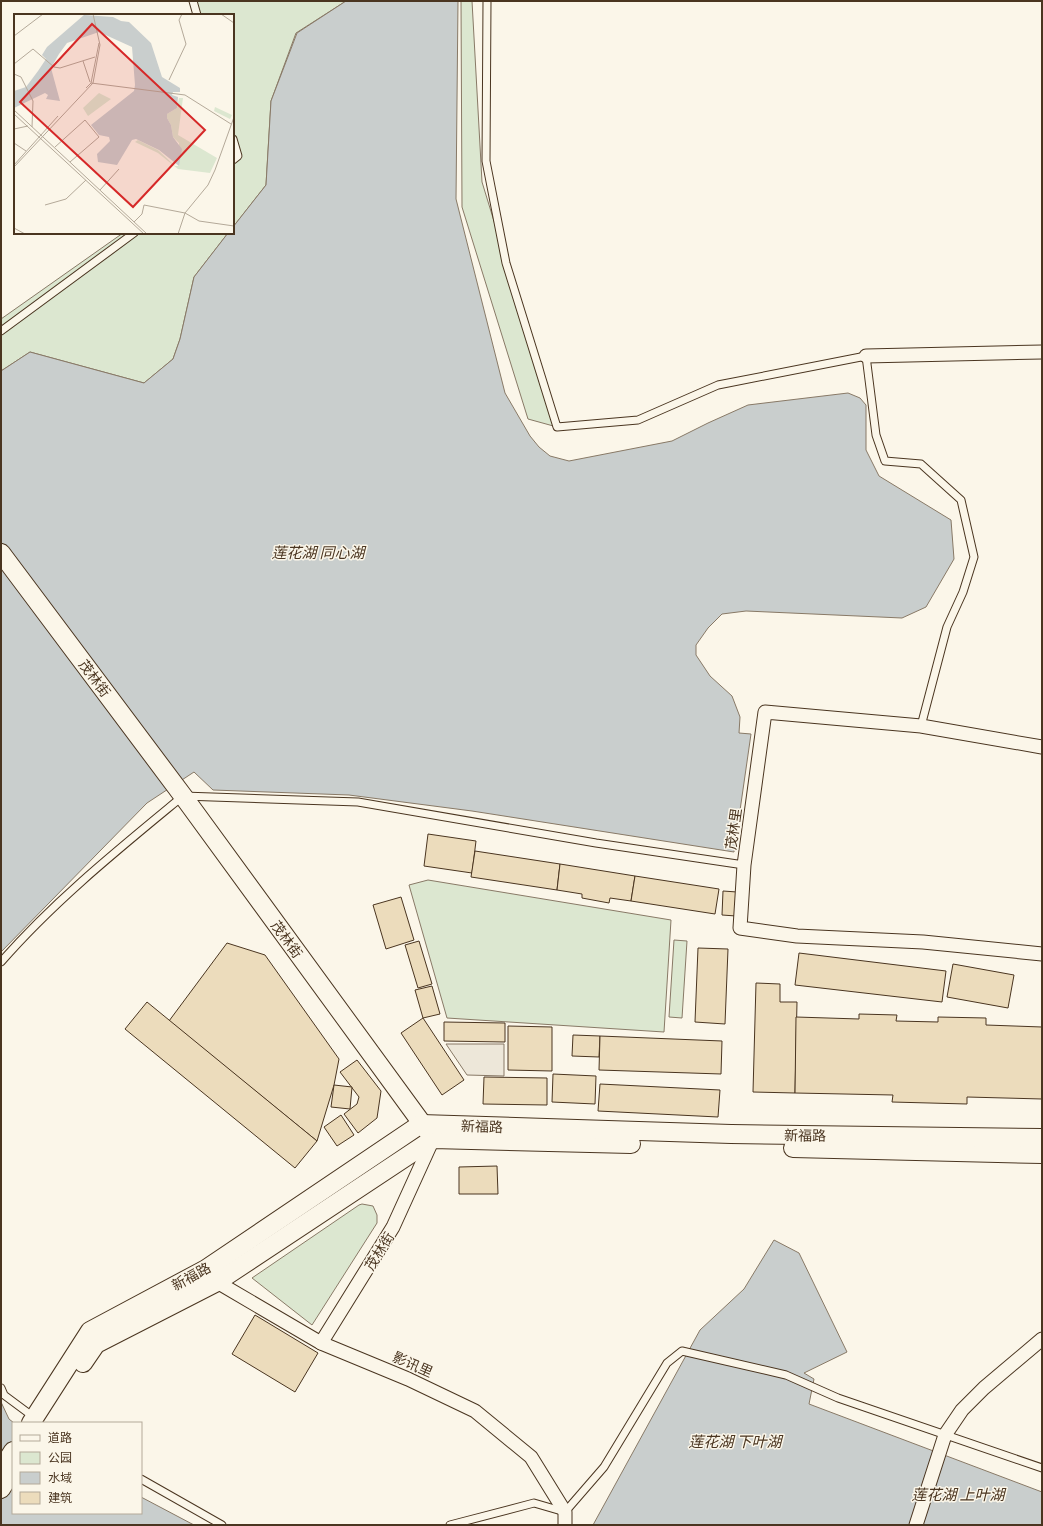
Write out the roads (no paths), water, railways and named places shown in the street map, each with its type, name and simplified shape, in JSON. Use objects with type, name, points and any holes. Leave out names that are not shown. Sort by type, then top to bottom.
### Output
[{"type":"street","points":[[866,356],[1042,352]]},
{"type":"street","name":"茂林街","points":[[1,553],[183,796],[433,1139],[394,1227],[321,1343]]},
{"type":"street","name":"茂林里","points":[[1042,747],[921,726],[765,712],[744,865],[740,928],[797,936],[924,942],[1042,954]]},
{"type":"street","name":"新福路","points":[[37,1422],[90,1331],[206,1269],[421,1124],[731,1134],[1042,1138]]},
{"type":"street","name":"新福路","points":[[37,1422],[96,1344],[217,1282],[433,1139],[1042,1154]]},
{"type":"street","name":"影讯里","points":[[217,1282],[321,1343],[408,1379],[475,1411],[531,1457],[565,1519]]},
{"type":"street","points":[[916,1525],[945,1435],[962,1410],[984,1388],[1042,1338]]},
{"type":"street","points":[[1,1470],[12,1453]]},
{"type":"street","points":[[1,1490],[12,1472]]},
{"type":"lane","points":[[194,1],[198,14]]},
{"type":"lane","points":[[487,1],[486,161],[506,263],[557,427],[638,420],[718,385],[866,356],[876,435],[885,461],[921,464],[960,500],[974,557],[963,592],[947,627],[921,726]]},
{"type":"lane","points":[[234,142],[238,156],[234,159]]},
{"type":"lane","points":[[1,331],[133,234]]},
{"type":"lane","points":[[1,962],[26,933],[112,855],[183,796],[358,802],[596,843],[744,865]]},
{"type":"lane","points":[[450,1525],[534,1503],[565,1519],[604,1467],[667,1363],[682,1351],[786,1375],[838,1398],[1042,1468]]},
{"type":"lane","points":[[1,1388],[4,1395],[37,1422]]},
{"type":"lane","points":[[142,1480],[222,1525]]},
{"type":"water","name":"莲花湖 同心湖","points":[[346,1],[458,1],[456,199],[505,393],[530,436],[539,447],[550,456],[569,461],[672,441],[748,405],[848,393],[860,398],[866,405],[866,450],[879,476],[951,520],[954,559],[926,607],[902,618],[746,611],[722,614],[708,628],[696,645],[696,655],[710,676],[732,696],[740,717],[739,733],[751,734],[734,852],[472,811],[349,795],[213,790],[194,772],[147,803],[1,952],[1,371],[30,352],[144,383],[173,359],[180,339],[194,277],[227,234],[234,234],[234,226],[266,185],[271,101],[297,33]]},
{"type":"water","name":"莲花湖 下叶湖","points":[[774,1240],[799,1253],[847,1352],[804,1373],[814,1379],[809,1404],[1042,1492],[1042,1525],[593,1525],[700,1330],[744,1289]]},
{"type":"water","points":[[1,1402],[9,1419],[13,1422],[12,1514],[142,1514],[142,1498],[194,1525],[1,1525]]},
{"type":"water label","name":"莲花湖 上叶湖","points":[[958,1494]]}]
